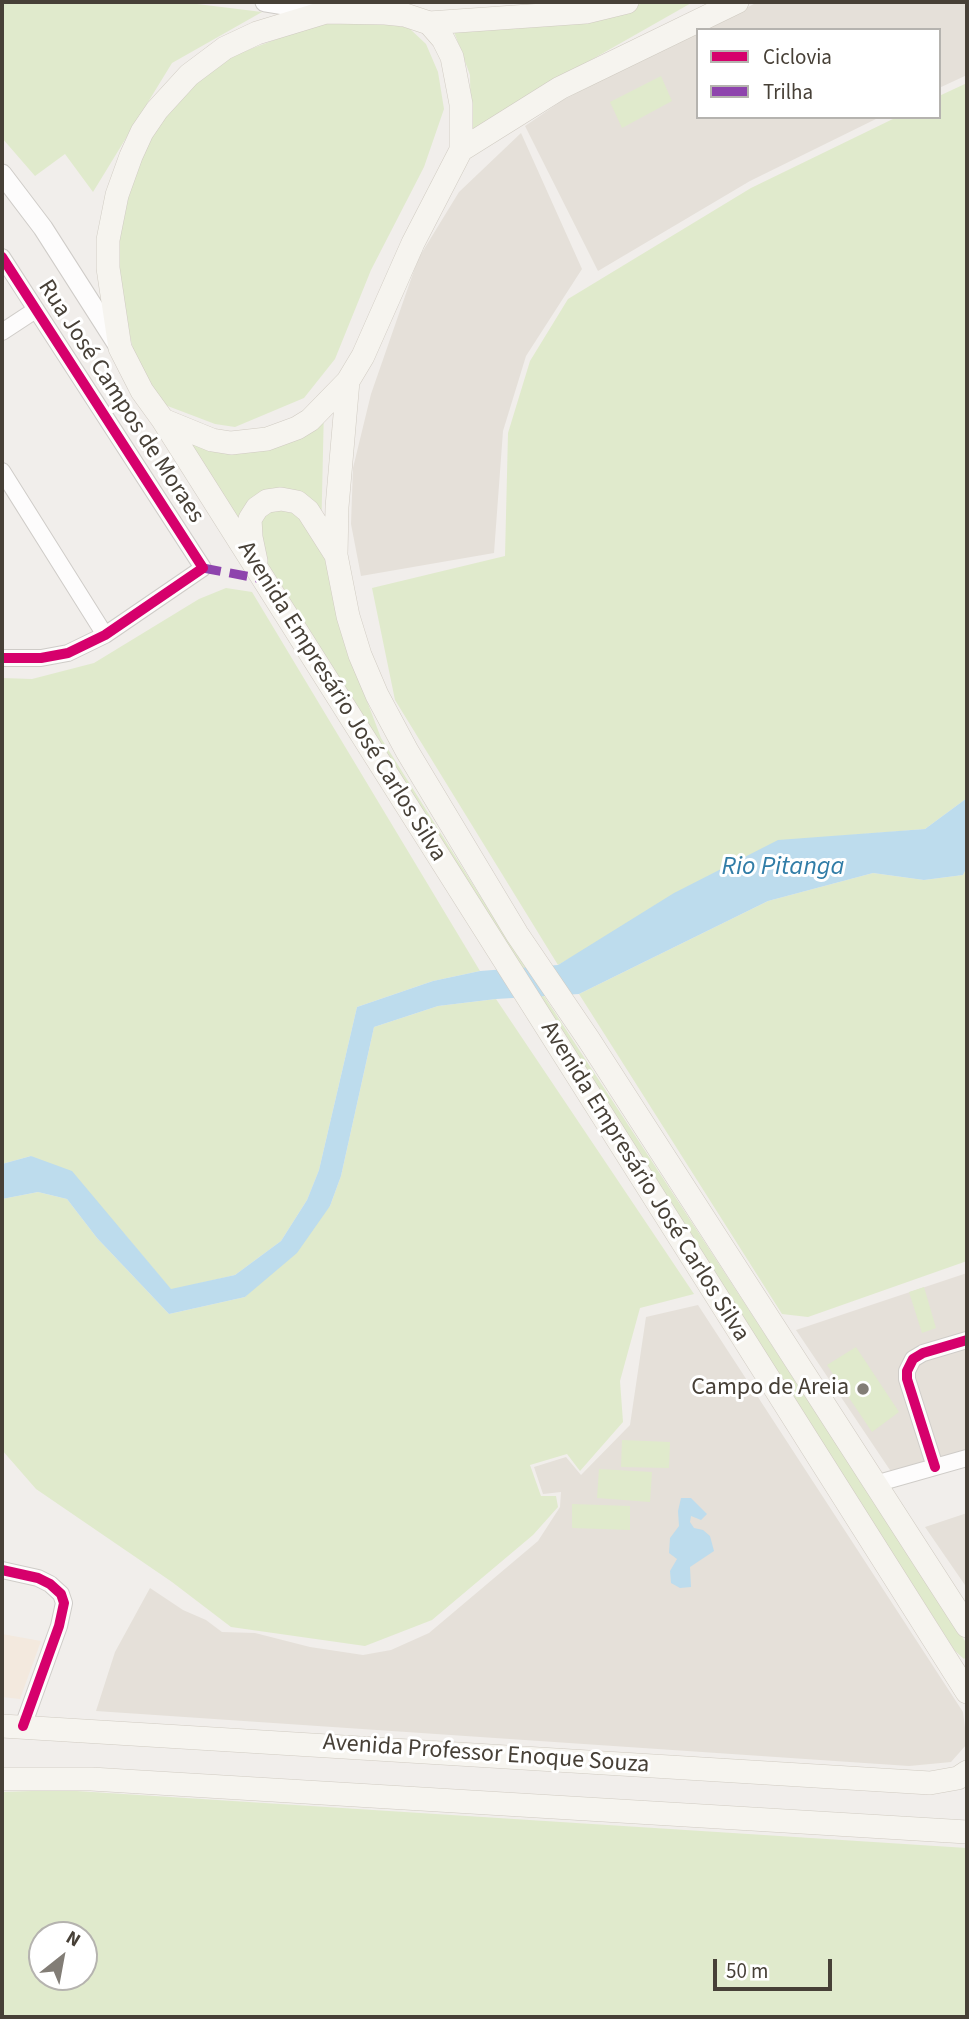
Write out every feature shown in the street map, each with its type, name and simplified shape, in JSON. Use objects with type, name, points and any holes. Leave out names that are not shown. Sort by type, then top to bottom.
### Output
[{"type":"main road","name":"Avenida Empresário José Carlos Silva","points":[[627,2],[429,23],[405,15],[326,12],[257,33],[225,48],[174,90],[142,132],[117,195],[108,240],[111,294],[120,348],[142,391],[163,420],[967,1692]]},
{"type":"main road","points":[[461,150],[560,88],[737,2]]},
{"type":"main road","points":[[429,23],[443,39],[452,57],[461,104],[461,150]]},
{"type":"main road","name":"Avenida Empresário José Carlos Silva","points":[[461,150],[413,243],[363,356],[348,381],[337,507],[336,555],[348,616],[360,655],[377,695],[407,751],[517,934],[589,1040],[967,1626]]},
{"type":"main road","points":[[163,420],[212,440],[231,443],[267,439],[310,420],[348,381]]},
{"type":"main road","points":[[258,572],[250,519],[257,508],[267,501],[289,500],[308,510],[336,555]]},
{"type":"main road","name":"Avenida Professor Enoque Souza","points":[[12,1726],[930,1783],[958,1778],[967,1772]]},
{"type":"main road","name":"Avenida Professor Enoque Souza","points":[[2,1779],[91,1779],[967,1832]]},
{"type":"street","points":[[265,2],[289,3],[326,12]]},
{"type":"street","points":[[2,174],[43,228],[120,348]]},
{"type":"street","name":"Rua José Campos de Moraes","points":[[2,257],[203,568],[105,635]]},
{"type":"street","points":[[2,332],[34,310]]},
{"type":"street","points":[[2,471],[105,635],[68,653],[41,658],[2,658]]},
{"type":"street","points":[[935,1467],[907,1379],[907,1371],[913,1359],[923,1353],[967,1340]]},
{"type":"street","points":[[874,1484],[967,1458]]},
{"type":"street","points":[[2,1570],[38,1578],[50,1584],[61,1594],[64,1603],[58,1626],[12,1726]]},
{"type":"shaded area","points":[[758,2],[967,2],[967,75],[941,87],[941,28],[705,28]]},
{"type":"shaded area","points":[[696,32],[696,119],[876,119],[750,181],[598,271],[525,126],[563,100]]},
{"type":"shaded area","points":[[521,133],[582,269],[526,356],[503,431],[494,553],[361,576],[351,524],[353,468],[371,394],[418,259],[459,192]]},
{"type":"shaded area","points":[[967,1273],[967,1465],[900,1485],[796,1330]]},
{"type":"shaded area","points":[[698,1305],[963,1712],[967,1744],[951,1762],[909,1766],[96,1711],[115,1652],[150,1588],[222,1632],[255,1633],[310,1647],[363,1655],[391,1650],[429,1633],[538,1541],[560,1507],[561,1492],[543,1494],[534,1467],[566,1457],[581,1475],[630,1425],[646,1317]]},
{"type":"shaded area","points":[[967,1513],[967,1588],[925,1527]]},
{"type":"shaded area","points":[[2,1634],[41,1641],[20,1699],[2,1697]]},
{"type":"green space","points":[[2,2],[181,2],[262,12],[172,63],[93,192],[65,154],[35,176],[2,138]]},
{"type":"green space","points":[[648,2],[693,2],[510,106],[471,132],[470,75],[453,29],[581,20]]},
{"type":"green space","points":[[370,21],[409,28],[426,44],[438,72],[444,109],[424,167],[371,270],[335,359],[304,398],[235,427],[215,424],[165,405],[139,372],[117,273],[117,229],[130,168],[158,118],[190,86],[232,56],[322,22]]},
{"type":"green space","points":[[661,76],[672,101],[622,128],[610,102]]},
{"type":"green space","points":[[967,83],[967,798],[925,829],[778,841],[558,965],[395,700],[372,588],[505,556],[508,433],[530,361],[568,299],[751,188],[893,119],[941,119],[941,95]]},
{"type":"green space","points":[[324,407],[321,540],[350,656],[381,738],[514,950],[967,1644],[967,1655],[964,1659],[955,1651],[508,952],[184,437],[243,446]]},
{"type":"green space","points":[[226,588],[252,592],[480,971],[433,981],[357,1007],[319,1170],[307,1200],[281,1241],[235,1275],[171,1290],[125,1235],[31,1156],[2,1164],[2,678],[32,679],[94,663],[199,599]]},
{"type":"green space","points":[[967,867],[967,1261],[808,1317],[782,1314],[579,994],[768,901],[873,873],[924,880],[963,875]]},
{"type":"green space","points":[[496,999],[694,1294],[640,1308],[620,1381],[623,1422],[580,1471],[567,1454],[530,1465],[541,1496],[556,1496],[558,1507],[533,1535],[432,1620],[365,1646],[231,1627],[172,1582],[36,1489],[2,1450],[2,1199],[38,1192],[67,1199],[97,1238],[169,1314],[245,1297],[330,1206],[341,1176],[374,1027],[438,1006]]},
{"type":"green space","points":[[924,1287],[936,1328],[922,1333],[909,1292]]},
{"type":"green space","name":"Campo de Areia","points":[[856,1347],[899,1412],[872,1432],[827,1365]]},
{"type":"green space","points":[[622,1440],[670,1442],[669,1468],[621,1467]]},
{"type":"green space","points":[[599,1469],[652,1472],[650,1502],[597,1498]]},
{"type":"green space","points":[[572,1504],[630,1506],[630,1530],[572,1528]]},
{"type":"green space","points":[[61,1790],[967,1848],[967,2017],[2,2017],[2,1792]]},
{"type":"water","name":"Rio Pitanga","points":[[967,798],[967,867],[963,875],[924,880],[873,873],[768,901],[579,994],[438,1006],[374,1027],[341,1176],[330,1206],[297,1253],[245,1297],[169,1314],[97,1238],[67,1199],[38,1192],[2,1199],[2,1164],[31,1156],[72,1171],[171,1289],[235,1275],[281,1241],[307,1200],[319,1170],[357,1007],[433,981],[480,971],[558,965],[674,893],[778,840],[925,829]]},
{"type":"water","points":[[681,1498],[691,1498],[707,1514],[701,1520],[691,1516],[690,1522],[694,1528],[703,1530],[710,1536],[714,1551],[690,1567],[691,1587],[680,1588],[671,1583],[670,1571],[677,1559],[669,1553],[670,1538],[679,1526]]},
{"type":"marked path","points":[[203,568],[262,579]]},
{"type":"cycle path","points":[[2,257],[203,568],[105,635],[68,653],[41,658],[2,658]]},
{"type":"cycle path","points":[[935,1467],[907,1379],[907,1371],[913,1359],[923,1353],[967,1340]]},
{"type":"cycle path","points":[[2,1570],[38,1578],[50,1584],[61,1594],[64,1603],[59,1626],[23,1726]]},
{"type":"place","name":"Campo de Areia","points":[[863,1389]]}]
